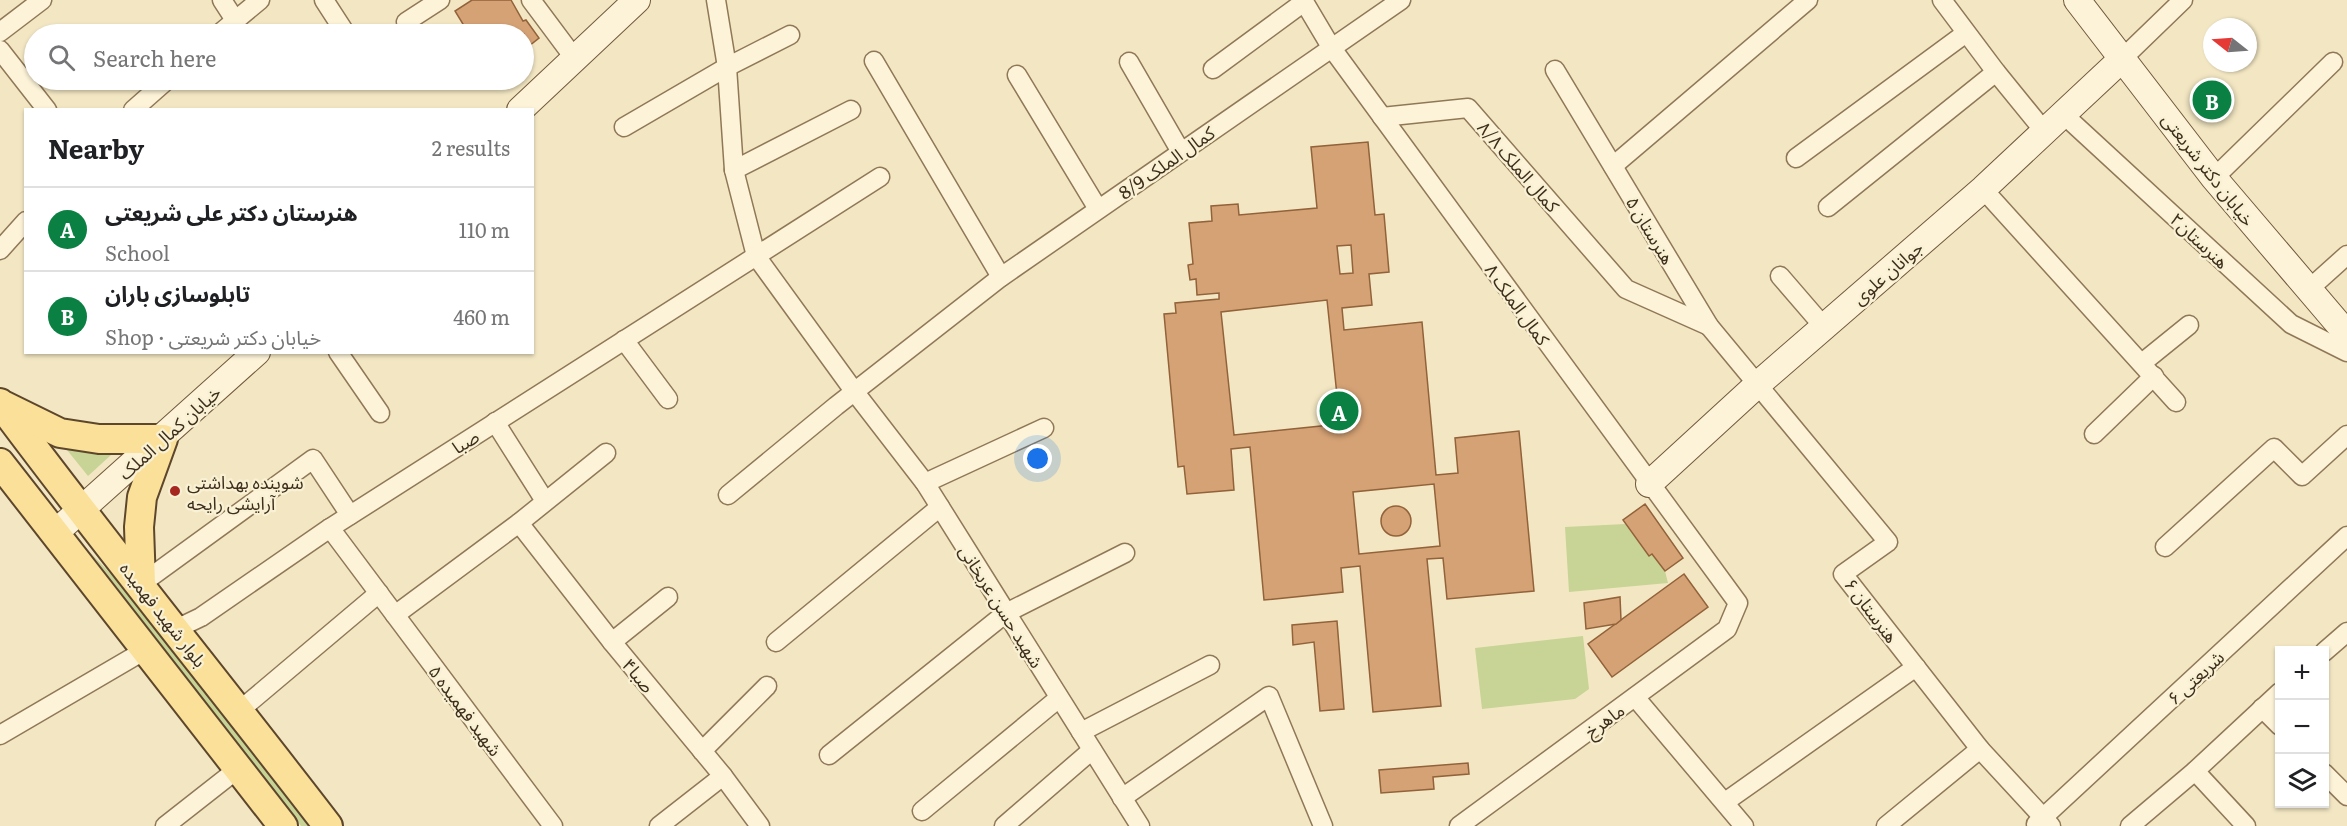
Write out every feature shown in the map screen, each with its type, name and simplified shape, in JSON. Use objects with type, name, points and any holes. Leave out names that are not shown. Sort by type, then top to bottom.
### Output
[{"type":"main road","points":[[522,108],[637,0]]},
{"type":"main road","name":"خیابان دکتر شریعتی","points":[[2077,0],[2214,178],[2347,334]]},
{"type":"main road","name":"جوانان علوی","points":[[1649,484],[1757,385],[1983,189],[2123,58]]},
{"type":"main road","name":"خیابان کمال الملک","points":[[56,532],[163,439],[255,354]]},
{"type":"main road","points":[[0,403],[60,433],[99,439],[163,439],[142,497],[139,527],[141,584]]},
{"type":"main road","name":"بلوار شهید فهمیده","points":[[0,403],[81,512],[141,584],[328,826]]},
{"type":"main road","points":[[1,465],[10,495],[67,565],[87,572]]},
{"type":"main road","name":"بلوار شهید فهمیده","points":[[1,465],[56,532],[283,826]]},
{"type":"street","points":[[0,32],[42,0]]},
{"type":"street","points":[[222,0],[235,20]]},
{"type":"street","points":[[230,24],[260,0]]},
{"type":"street","points":[[324,0],[340,24]]},
{"type":"street","points":[[406,22],[440,0]]},
{"type":"street","points":[[531,0],[575,59]]},
{"type":"street","points":[[716,0],[727,67],[734,170],[756,256]]},
{"type":"street","name":"کمال الملک 8/9","points":[[728,495],[854,391],[1001,277],[1401,0]]},
{"type":"street","points":[[1613,166],[1808,0]]},
{"type":"street","points":[[1942,0],[2044,131]]},
{"type":"street","points":[[2123,58],[2183,0]]},
{"type":"street","points":[[1213,69],[1304,1]]},
{"type":"street","name":"کمال الملک ۸","points":[[1304,1],[1331,47],[1738,603]]},
{"type":"street","points":[[1796,158],[1966,33]]},
{"type":"street","points":[[624,127],[727,67],[790,35]]},
{"type":"street","points":[[0,50],[24,81]]},
{"type":"street","points":[[874,61],[1001,277]]},
{"type":"street","points":[[1129,62],[1181,152]]},
{"type":"street","points":[[2214,178],[2334,62]]},
{"type":"street","name":"هنرستان ۵","points":[[1555,70],[1709,326],[1757,385]]},
{"type":"street","points":[[1828,207],[1996,72]]},
{"type":"street","points":[[1017,75],[1098,209]]},
{"type":"street","points":[[31,90],[45,108]]},
{"type":"street","points":[[135,108],[156,90]]},
{"type":"street","name":"کمال الملک ۸/۸","points":[[1382,117],[1467,108],[1626,289],[1709,326]]},
{"type":"street","points":[[734,170],[851,110]]},
{"type":"street","name":"هنرستان۲","points":[[2062,114],[2291,324],[2347,352]]},
{"type":"street","name":"صبا","points":[[176,629],[201,617],[350,514],[880,177]]},
{"type":"street","points":[[1983,189],[2176,402]]},
{"type":"street","points":[[0,250],[24,223]]},
{"type":"street","points":[[2308,290],[2347,255]]},
{"type":"street","name":"شهید حسن عربخانی","points":[[756,256],[854,391],[925,483],[1140,826]]},
{"type":"street","points":[[1780,276],[1824,327]]},
{"type":"street","points":[[2094,434],[2189,325]]},
{"type":"street","points":[[624,340],[668,399]]},
{"type":"street","points":[[339,354],[380,413]]},
{"type":"street","name":"هنرستان ۶","points":[[1757,385],[1888,542],[1843,574],[1980,749],[2043,823]]},
{"type":"street","points":[[495,422],[545,501]]},
{"type":"street","points":[[925,483],[1044,428]]},
{"type":"street","points":[[2165,547],[2274,448],[2302,476],[2347,435]]},
{"type":"street","points":[[395,615],[519,523],[606,453]]},
{"type":"street","points":[[141,584],[313,459],[350,514]]},
{"type":"street","points":[[776,642],[940,507]]},
{"type":"street","name":"صبا۴","points":[[519,523],[612,642],[723,776],[760,826]]},
{"type":"street","name":"شهید فهمیده ۵","points":[[330,528],[553,826]]},
{"type":"street","name":"شریعتی ۶","points":[[2043,823],[2347,536]]},
{"type":"street","points":[[829,755],[1006,613],[1125,553]]},
{"type":"street","points":[[239,711],[379,593]]},
{"type":"street","points":[[612,642],[668,597]]},
{"type":"street","name":"ماهرخ","points":[[1459,826],[1727,629],[1738,603]]},
{"type":"street","points":[[2329,649],[2345,638]]},
{"type":"street","points":[[0,735],[147,649]]},
{"type":"street","points":[[1081,732],[1210,665]]},
{"type":"street","points":[[1725,802],[1916,667]]},
{"type":"street","points":[[702,751],[767,686]]},
{"type":"street","points":[[1122,798],[1269,696],[1323,826]]},
{"type":"street","points":[[2130,826],[2275,696]]},
{"type":"street","points":[[1635,697],[1744,826]]},
{"type":"street","points":[[922,812],[1059,698]]},
{"type":"street","points":[[2262,708],[2275,721]]},
{"type":"street","points":[[1886,826],[1980,749]]},
{"type":"street","points":[[1004,826],[1092,750]]},
{"type":"street","points":[[165,826],[239,768]]},
{"type":"street","points":[[2194,771],[2246,826]]},
{"type":"street","points":[[659,826],[723,776]]},
{"type":"street","points":[[2329,777],[2347,796]]},
{"type":"green space","points":[[59,440],[123,444],[88,476]]},
{"type":"green space","points":[[1625,524],[1649,556],[1652,554],[1665,571],[1668,583],[1569,592],[1565,527]]},
{"type":"green space","points":[[90,552],[135,600],[313,826],[301,826]]},
{"type":"green space","points":[[1583,636],[1589,689],[1575,699],[1482,709],[1475,648]]},
{"type":"building","points":[[472,0],[511,0],[523,21],[526,20],[529,24],[463,24],[455,11]]},
{"type":"building","points":[[534,31],[539,38],[534,42]]},
{"type":"building","points":[[1368,142],[1375,215],[1384,214],[1389,272],[1369,274],[1372,305],[1342,308],[1344,330],[1422,322],[1436,475],[1458,473],[1455,438],[1519,431],[1534,591],[1447,599],[1443,558],[1427,559],[1441,706],[1373,712],[1360,566],[1341,568],[1343,592],[1264,600],[1250,447],[1231,449],[1234,490],[1187,494],[1184,466],[1178,467],[1164,314],[1176,313],[1175,303],[1219,299],[1219,293],[1197,295],[1196,279],[1190,280],[1188,265],[1193,264],[1189,223],[1212,221],[1211,206],[1238,204],[1239,215],[1317,208],[1311,147]],"holes":[[[1351,245],[1353,273],[1340,274],[1337,246]],[[1327,300],[1340,424],[1234,435],[1221,312]],[[1434,484],[1440,546],[1359,554],[1353,492]]]},
{"type":"building","points":[[1645,504],[1683,558],[1665,571],[1652,554],[1649,556],[1623,520]]},
{"type":"building","points":[[1396,506],[1406,511],[1411,521],[1406,531],[1396,536],[1386,531],[1381,521],[1386,511]]},
{"type":"building","points":[[1684,574],[1708,607],[1612,677],[1588,644]]},
{"type":"building","points":[[1620,597],[1621,620],[1616,624],[1586,629],[1584,603]]},
{"type":"building","points":[[1337,621],[1344,709],[1320,711],[1314,642],[1293,645],[1292,625]]},
{"type":"building","points":[[1468,763],[1469,774],[1433,777],[1434,789],[1381,793],[1379,770]]},
{"type":"place","name":"تابلوسازی باران","points":[[2212,100]]},
{"type":"place","name":"هنرستان دکتر علی شریعتی","points":[[1339,411]]},
{"type":"place","name":"شوینده بهداشتی آرایشی رایحه","points":[[175,491]]}]
